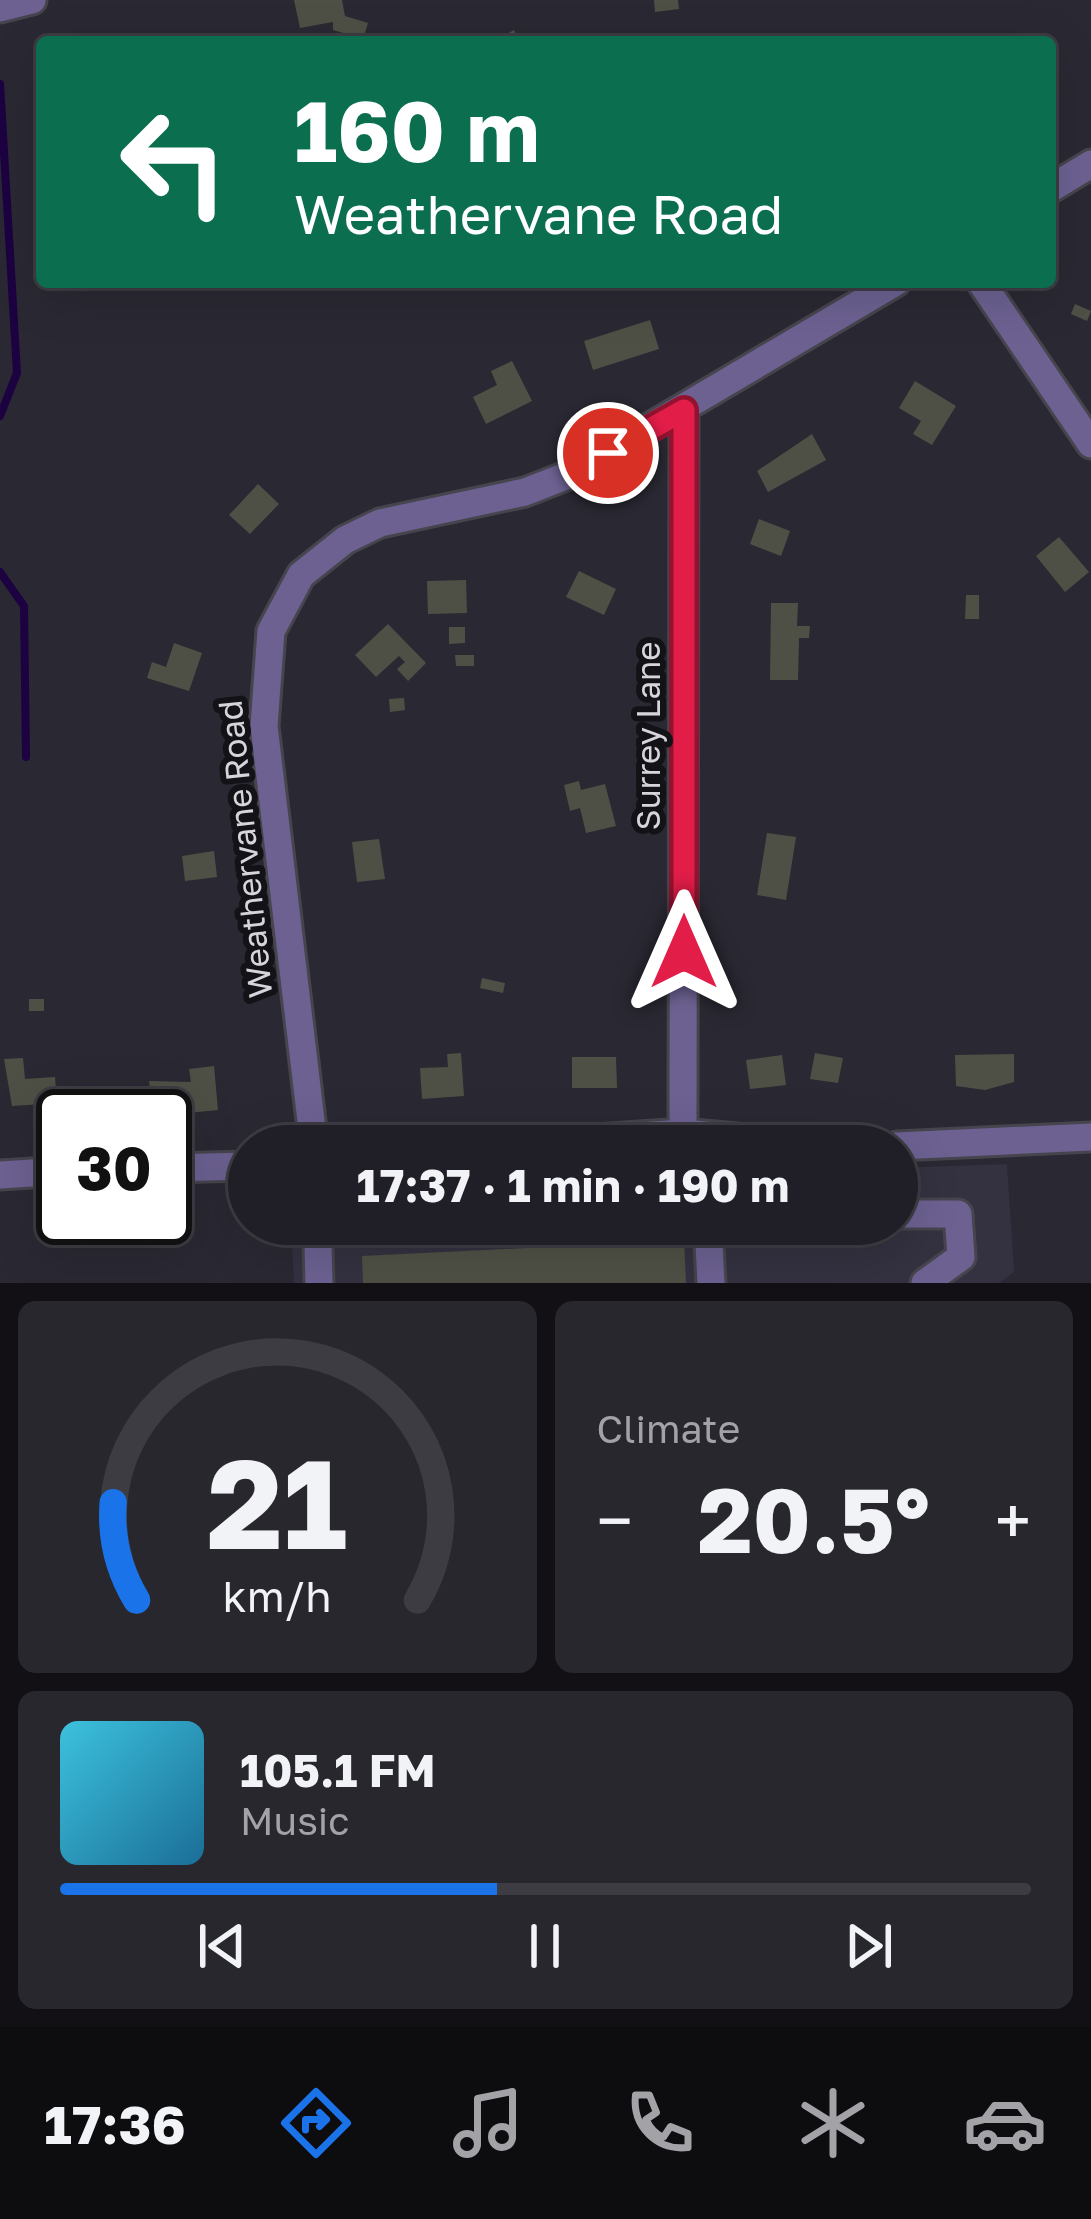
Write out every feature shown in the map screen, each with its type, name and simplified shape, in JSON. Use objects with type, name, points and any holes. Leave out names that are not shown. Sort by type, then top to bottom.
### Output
[{"type":"street","points":[[0,8],[32,0]]},
{"type":"street","points":[[1056,184],[1091,164]]},
{"type":"street","name":"Weathervane Road","points":[[312,1125],[264,726],[267,653],[280,610],[313,563],[361,532],[436,508],[550,484],[886,288]]},
{"type":"street","points":[[985,288],[1091,444]]},
{"type":"street","name":"Surrey Lane","points":[[683,1125],[684,410]]},
{"type":"street","points":[[918,1145],[1091,1137]]},
{"type":"street","points":[[192,1167],[228,1166]]},
{"type":"street","points":[[0,1175],[36,1173]]},
{"type":"street","points":[[918,1214],[958,1214],[961,1257],[925,1283]]},
{"type":"street","points":[[318,1245],[319,1283]]},
{"type":"street","points":[[709,1245],[711,1283]]},
{"type":"shaded area","points":[[1007,1164],[1014,1272],[999,1283],[294,1283],[292,1245],[918,1245],[918,1167]]},
{"type":"building","points":[[294,0],[342,0],[345,16],[368,23],[364,36],[333,30],[333,22],[300,28]]},
{"type":"building","points":[[654,0],[678,0],[679,9],[655,12]]},
{"type":"building","points":[[1075,304],[1091,311],[1087,321],[1071,314]]},
{"type":"building","points":[[650,320],[659,349],[593,370],[584,341]]},
{"type":"building","points":[[512,361],[532,401],[486,424],[473,397],[497,385],[491,371]]},
{"type":"building","points":[[915,381],[956,406],[932,445],[913,434],[921,421],[899,408]]},
{"type":"building","points":[[812,434],[826,460],[768,492],[757,471]]},
{"type":"building","points":[[258,484],[279,504],[250,534],[229,515]]},
{"type":"building","points":[[759,519],[790,531],[781,556],[750,544]]},
{"type":"building","points":[[1059,537],[1089,572],[1065,592],[1036,556]]},
{"type":"building","points":[[579,571],[616,589],[604,615],[566,597]]},
{"type":"building","points":[[466,580],[467,613],[428,614],[427,581]]},
{"type":"building","points":[[966,595],[979,595],[979,619],[965,619]]},
{"type":"building","points":[[771,603],[798,603],[797,626],[810,626],[809,638],[799,638],[798,680],[770,680]]},
{"type":"building","points":[[388,624],[426,663],[408,681],[397,669],[405,662],[399,656],[376,677],[355,655]]},
{"type":"building","points":[[449,627],[465,627],[465,643],[449,644]]},
{"type":"building","points":[[174,643],[202,653],[189,691],[147,678],[152,662],[166,667]]},
{"type":"building","points":[[455,655],[474,655],[474,666],[456,666]]},
{"type":"building","points":[[404,698],[405,710],[390,712],[389,699]]},
{"type":"building","points":[[579,781],[581,790],[605,784],[616,826],[586,833],[580,808],[570,811],[564,785]]},
{"type":"building","points":[[767,833],[796,837],[786,900],[757,895]]},
{"type":"building","points":[[379,839],[385,879],[357,882],[352,842]]},
{"type":"building","points":[[214,851],[217,877],[185,881],[182,856]]},
{"type":"building","points":[[482,978],[505,983],[503,993],[480,988]]},
{"type":"building","points":[[29,999],[44,999],[44,1011],[29,1011]]},
{"type":"building","points":[[461,1053],[464,1096],[422,1099],[420,1068],[448,1067],[447,1054]]},
{"type":"building","points":[[815,1053],[843,1058],[838,1083],[810,1079]]},
{"type":"building","points":[[1014,1054],[1014,1082],[985,1090],[956,1086],[955,1055]]},
{"type":"building","points":[[782,1055],[786,1085],[750,1089],[746,1060]]},
{"type":"building","points":[[572,1057],[616,1057],[617,1088],[572,1088]]},
{"type":"building","points":[[23,1058],[25,1079],[55,1077],[56,1089],[36,1089],[36,1104],[12,1106],[4,1059]]},
{"type":"building","points":[[214,1066],[218,1110],[192,1113],[192,1089],[150,1089],[149,1081],[191,1082],[189,1069]]},
{"type":"building","points":[[684,1245],[686,1283],[363,1283],[362,1256]]},
{"type":"waterway","points":[[0,84],[17,373],[0,416]]},
{"type":"waterway","points":[[0,572],[24,606],[26,757]]},
{"type":"route","points":[[608,453],[684,410],[684,952]]}]
